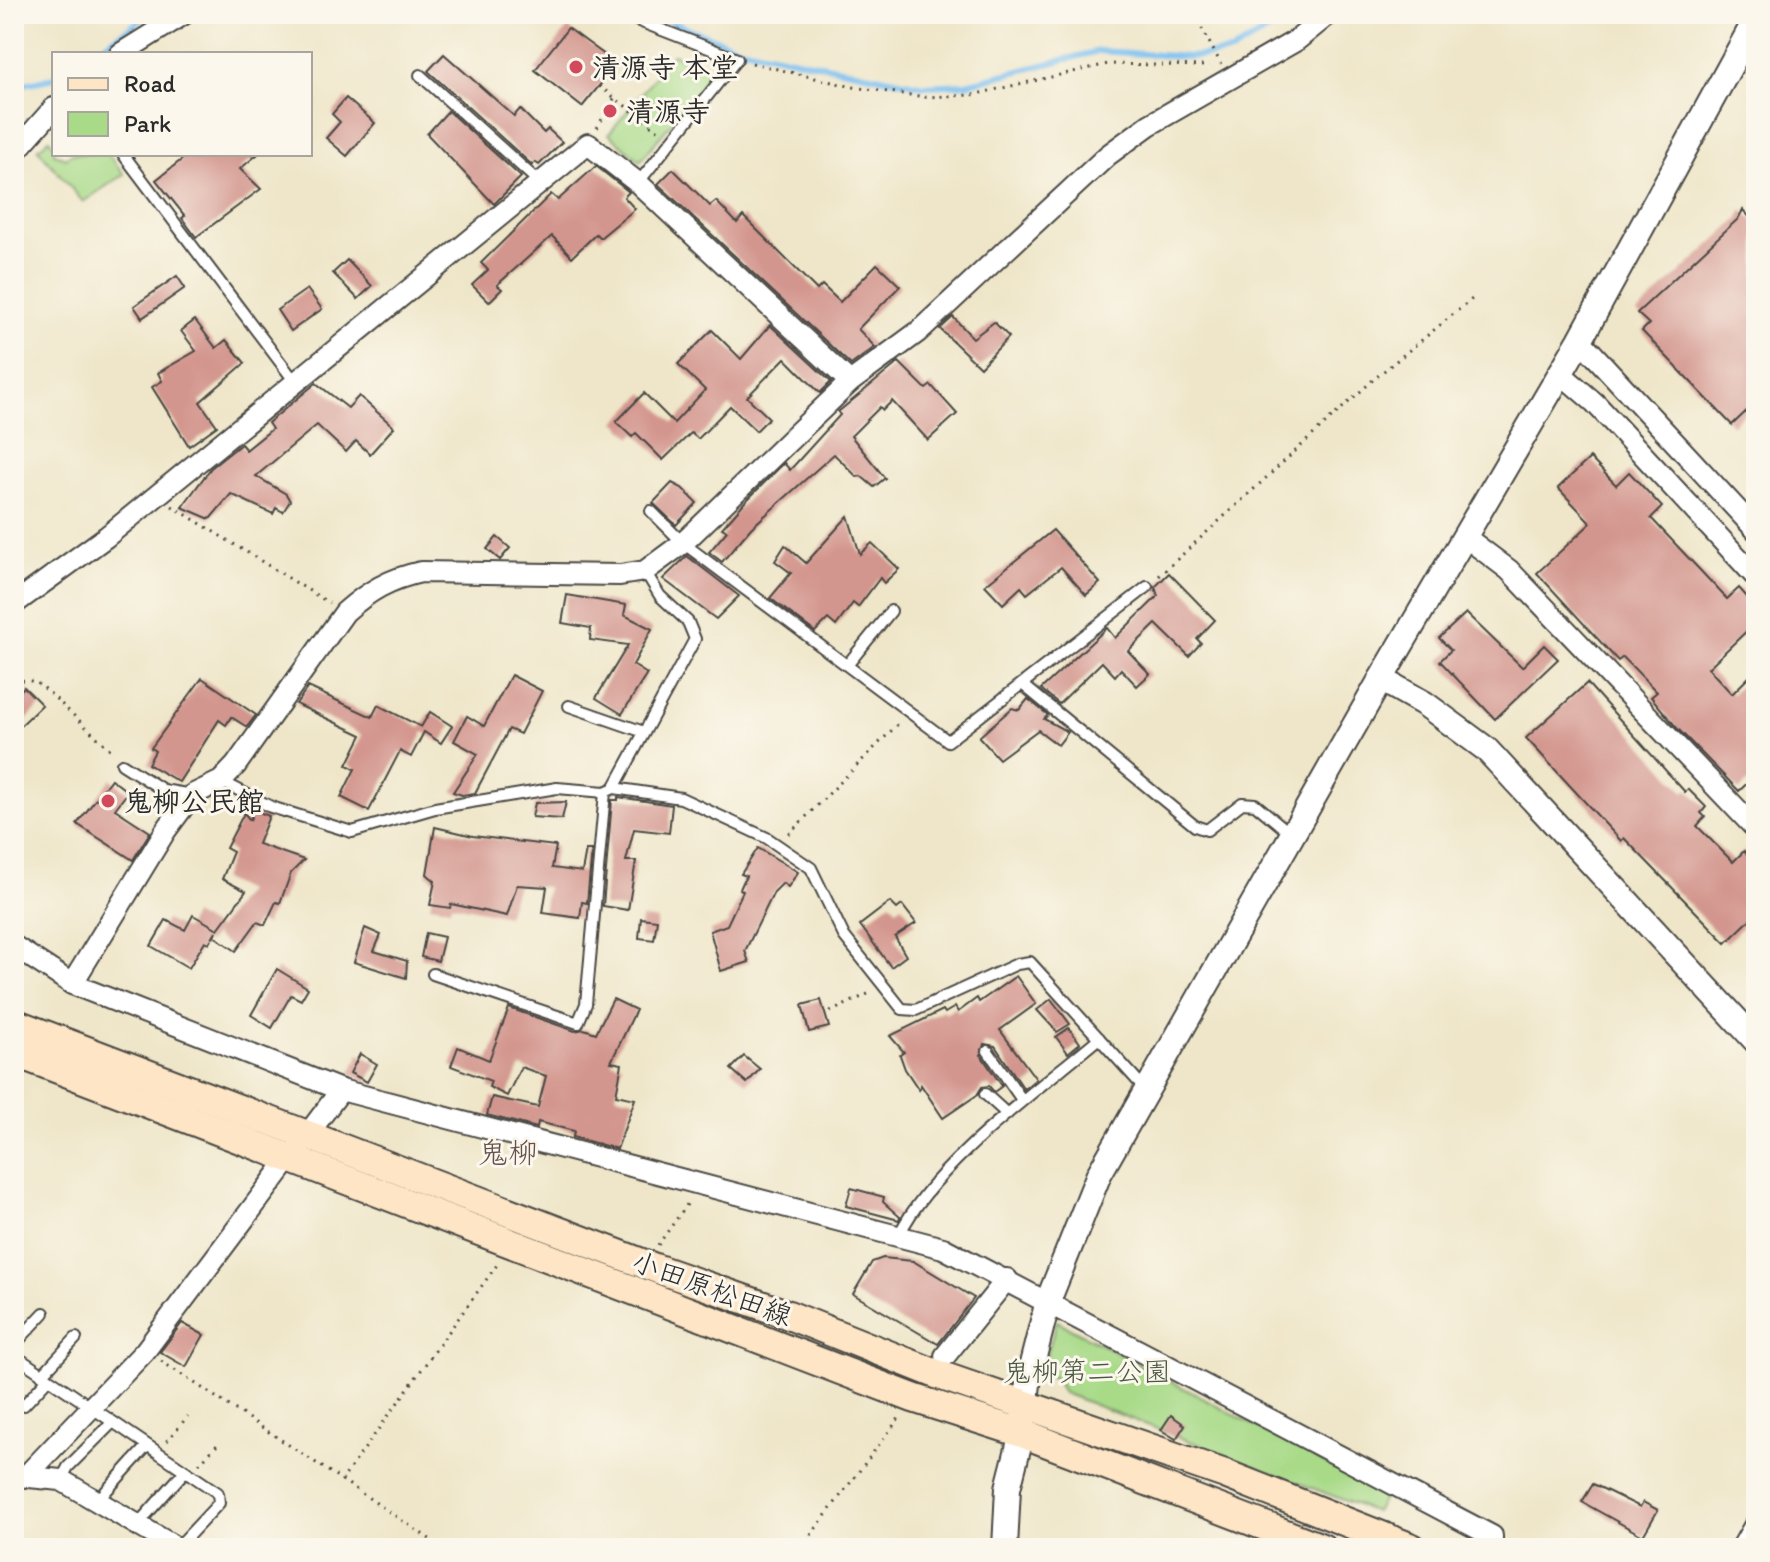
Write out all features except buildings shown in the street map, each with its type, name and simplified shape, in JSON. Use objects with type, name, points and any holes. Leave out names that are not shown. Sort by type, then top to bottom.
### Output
[{"type":"main road","name":"小田原松田線","points":[[14,1023],[300,1146],[913,1398],[1022,1433],[1322,1548]]},
{"type":"main road","name":"小田原松田線","points":[[14,1052],[655,1268],[1225,1474],[1412,1548]]},
{"type":"street","points":[[123,52],[184,14]]},
{"type":"street","points":[[72,984],[166,830],[192,795],[221,781],[345,612],[392,578],[421,572],[620,575],[645,571],[683,543],[850,382],[918,332],[1108,155],[1149,125],[1297,40],[1329,14]]},
{"type":"street","points":[[1005,1548],[1008,1488],[1022,1433],[1023,1403],[1048,1301],[1099,1174],[1381,679],[1580,340],[1756,19]]},
{"type":"street","points":[[14,153],[52,110]]},
{"type":"street","points":[[14,604],[106,537],[588,144],[638,183],[850,382]]},
{"type":"street","points":[[1580,340],[1756,530]]},
{"type":"street","points":[[1559,372],[1595,403],[1756,577]]},
{"type":"street","points":[[1676,489],[1700,469]]},
{"type":"street","points":[[1464,536],[1509,570],[1756,829]]},
{"type":"street","points":[[1381,679],[1425,704],[1486,749],[1756,1041]]},
{"type":"street","points":[[14,946],[72,984],[341,1090],[943,1248],[1492,1536],[1492,1548]]},
{"type":"street","points":[[20,1476],[92,1410],[145,1351],[341,1090]]},
{"type":"street","points":[[945,1356],[1007,1279]]},
{"type":"street","points":[[20,1476],[61,1480],[177,1548]]},
{"type":"street","points":[[1744,1548],[1756,1527]]},
{"type":"lane","points":[[621,14],[737,59],[638,183]]},
{"type":"lane","points":[[420,75],[541,184]]},
{"type":"lane","points":[[125,156],[296,383]]},
{"type":"lane","points":[[651,511],[683,543],[948,741],[1147,587]]},
{"type":"lane","points":[[433,974],[578,1023],[586,1004],[609,790],[695,639],[688,622],[660,596],[645,571]]},
{"type":"lane","points":[[848,664],[891,611]]},
{"type":"lane","points":[[1022,684],[1195,826],[1207,830],[1242,803],[1255,804],[1294,836]]},
{"type":"lane","points":[[569,706],[644,732]]},
{"type":"lane","points":[[122,764],[163,790],[192,795]]},
{"type":"lane","points":[[221,781],[271,807],[352,832],[435,808],[557,788],[681,798],[777,845],[811,868],[844,936],[902,1009],[916,1010],[1017,964],[1030,962],[1145,1089]]},
{"type":"lane","points":[[899,1235],[919,1202],[1007,1114],[1099,1038]]},
{"type":"lane","points":[[988,1051],[1022,1100]]},
{"type":"lane","points":[[985,1094],[1007,1114]]},
{"type":"lane","points":[[14,1345],[44,1313]]},
{"type":"lane","points":[[24,1405],[76,1338]]},
{"type":"lane","points":[[14,1355],[218,1493],[219,1503],[177,1548]]},
{"type":"lane","points":[[61,1480],[68,1467],[112,1423]]},
{"type":"lane","points":[[97,1501],[152,1450]]},
{"type":"lane","points":[[137,1525],[187,1472]]},
{"type":"path","points":[[737,59],[853,87],[925,97],[972,95],[1108,64],[1222,66],[1194,14]]},
{"type":"path","points":[[599,86],[673,142]]},
{"type":"path","points":[[588,144],[615,97]]},
{"type":"path","points":[[1147,587],[1374,379],[1472,299]]},
{"type":"path","points":[[155,496],[345,612]]},
{"type":"path","points":[[14,681],[28,680],[41,685],[122,764]]},
{"type":"path","points":[[777,845],[910,713]]},
{"type":"path","points":[[830,1012],[882,984]]},
{"type":"path","points":[[656,1249],[678,1221],[696,1182]]},
{"type":"path","points":[[342,1480],[504,1255]]},
{"type":"path","points":[[145,1351],[443,1548]]},
{"type":"path","points":[[801,1548],[907,1408]]},
{"type":"path","points":[[152,1450],[188,1416]]},
{"type":"path","points":[[187,1472],[219,1443]]},
{"type":"green space","points":[[673,54],[714,72],[640,161],[609,134]]},
{"type":"green space","points":[[49,139],[52,156],[110,156],[124,174],[83,202],[38,149]]},
{"type":"green space","name":"鬼柳第二公園","points":[[1057,1321],[1385,1495],[1375,1512],[1063,1393],[1056,1380],[1042,1370]]},
{"type":"waterway","points":[[94,52],[150,14]]},
{"type":"waterway","points":[[651,14],[739,48],[924,86],[966,84],[1099,51],[1190,57],[1231,52],[1295,14]]},
{"type":"waterway","points":[[14,86],[52,78]]},
{"type":"place","name":"清源寺 本堂","points":[[576,67]]},
{"type":"place","name":"清源寺","points":[[610,111]]},
{"type":"place","name":"鬼柳公民館","points":[[108,801]]},
{"type":"district","name":"鬼柳","points":[[508,1152]]}]
